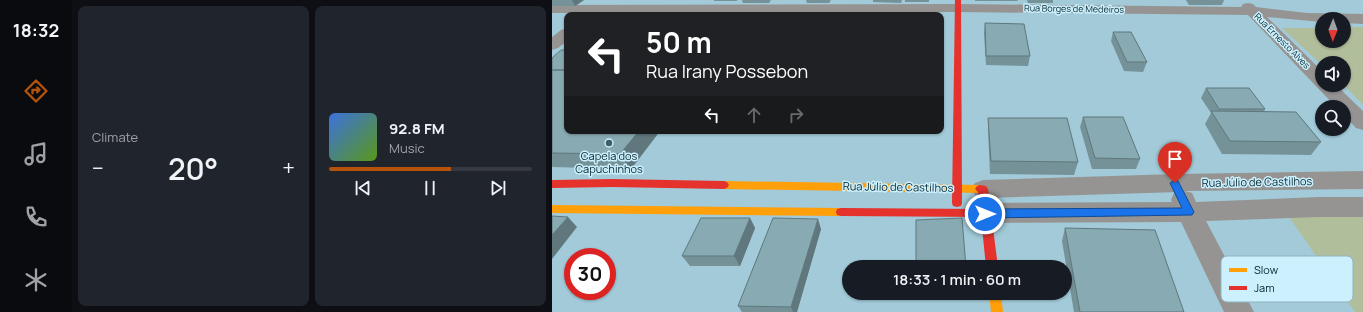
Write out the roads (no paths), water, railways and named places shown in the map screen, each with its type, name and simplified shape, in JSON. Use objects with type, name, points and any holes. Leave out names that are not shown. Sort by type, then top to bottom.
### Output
[{"type":"street","points":[[593,12],[609,0]]},
{"type":"street","name":"Rua Borges de Medeiros","points":[[552,9],[593,12],[958,10],[1062,15],[1252,10],[1307,17],[1363,19]]},
{"type":"street","points":[[956,214],[958,10]]},
{"type":"street","name":"Rua Borges de Medeiros","points":[[944,18],[958,10]]},
{"type":"street","name":"Rua Ernesto Alves","points":[[1252,10],[1315,75]]},
{"type":"street","points":[[552,18],[564,18]]},
{"type":"street","points":[[552,45],[564,35]]},
{"type":"street","points":[[1333,92],[1363,123]]},
{"type":"street","name":"Rua Júlio de Castilhos","points":[[552,184],[612,183],[983,189],[1175,183],[1363,180]]},
{"type":"street","points":[[1175,183],[1221,276]]},
{"type":"street","points":[[983,189],[991,260]]},
{"type":"street","points":[[552,209],[985,214],[1189,212],[1318,207],[1363,207]]},
{"type":"street","points":[[996,300],[997,312]]},
{"type":"street","points":[[1234,302],[1239,312]]},
{"type":"place","name":"Capela dos Capuchinhos","points":[[609,143]]}]
